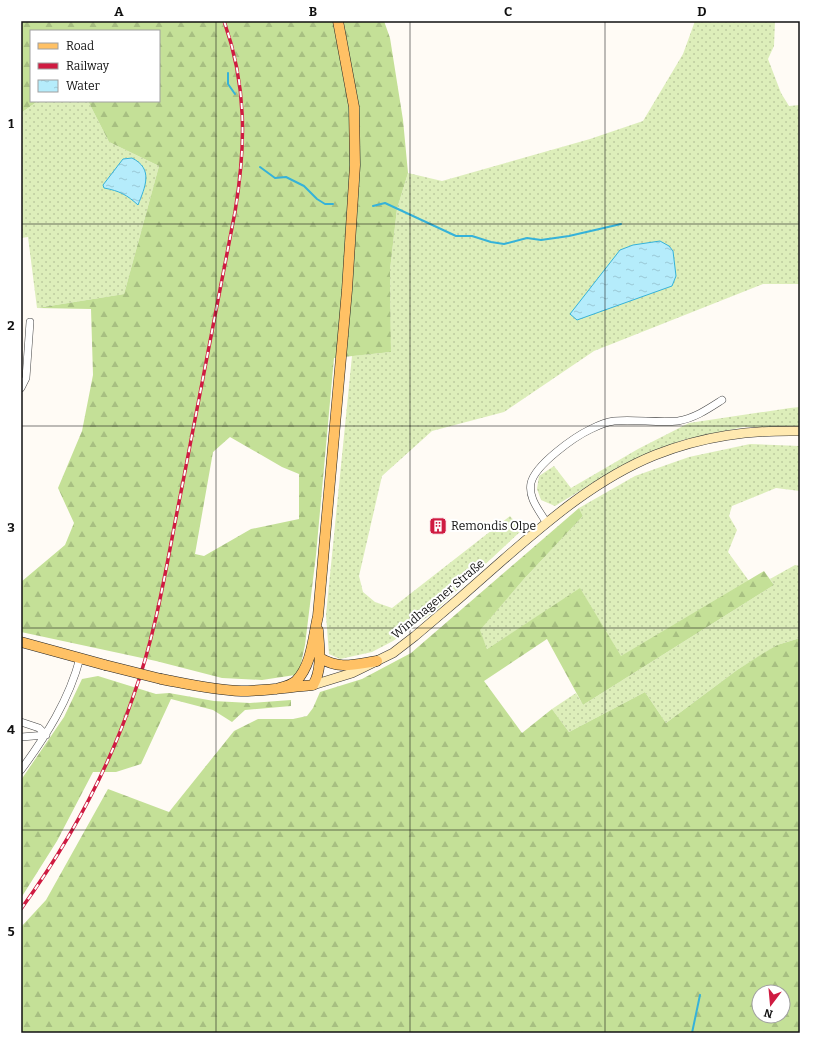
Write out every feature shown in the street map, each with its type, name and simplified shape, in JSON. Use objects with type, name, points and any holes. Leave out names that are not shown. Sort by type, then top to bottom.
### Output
[{"type":"main road","points":[[276,689],[296,681],[303,671],[309,659],[318,616],[346,290],[355,165],[354,107],[338,21]]},
{"type":"main road","name":"Windhagener Straße","points":[[313,685],[352,673],[393,653],[415,636],[546,522],[597,486],[628,468],[655,455],[688,443],[722,436],[759,431],[800,431]]},
{"type":"main road","points":[[313,685],[316,679],[320,658],[318,616]]},
{"type":"main road","points":[[21,642],[161,679],[211,689],[241,691],[313,685]]},
{"type":"main road","points":[[320,658],[330,664],[340,666],[377,661]]},
{"type":"main road","points":[[309,659],[313,685]]},
{"type":"street","points":[[21,388],[26,378],[30,322]]},
{"type":"street","points":[[546,522],[533,502],[531,483],[539,468],[566,445],[592,428],[614,422],[679,421],[701,414],[722,400]]},
{"type":"street","points":[[21,770],[46,735],[60,710],[72,684],[80,658]]},
{"type":"street","points":[[21,722],[39,728],[46,735]]},
{"type":"street","points":[[21,738],[46,735]]},
{"type":"green space","points":[[21,21],[384,21],[390,38],[403,120],[408,173],[397,209],[390,270],[391,352],[334,358],[316,555],[305,645],[300,668],[295,675],[262,680],[222,678],[156,661],[21,632],[21,582],[65,545],[74,523],[58,488],[82,431],[93,375],[91,309],[37,308],[124,294],[159,166],[109,142],[89,102],[160,102],[160,30],[30,30],[30,102],[37,102],[21,113]],"holes":[[[230,437],[282,467],[299,474],[299,519],[251,529],[204,556],[195,554],[213,452]]]},
{"type":"green space","points":[[695,21],[775,21],[774,46],[768,59],[781,93],[789,106],[800,105],[800,284],[763,284],[594,351],[504,412],[432,431],[382,476],[359,576],[363,592],[375,602],[392,608],[510,516],[522,530],[434,612],[393,641],[372,652],[340,659],[329,654],[326,615],[352,356],[391,352],[390,270],[397,209],[408,173],[442,181],[590,139],[643,121],[683,54]]},
{"type":"green space","points":[[37,102],[89,102],[109,142],[159,166],[124,294],[37,308],[28,237],[21,238],[21,113]]},
{"type":"green space","points":[[800,407],[800,427],[743,427],[683,440],[619,467],[555,506],[541,500],[537,489],[539,476],[554,466],[571,488],[638,449],[689,423]]},
{"type":"green space","points":[[750,444],[800,446],[800,491],[776,488],[732,506],[729,516],[737,530],[728,552],[749,581],[621,657],[580,589],[487,649],[479,630],[583,516],[579,508],[635,476],[689,457]]},
{"type":"green space","points":[[579,508],[583,516],[524,579],[480,630],[487,649],[580,588],[621,656],[764,571],[774,585],[583,705],[547,639],[484,681],[522,733],[552,709],[569,732],[645,692],[666,723],[737,670],[762,654],[777,645],[800,638],[800,1033],[21,1033],[21,927],[46,900],[108,789],[169,812],[234,731],[258,719],[293,719],[307,716],[313,708],[320,692],[362,679],[411,653]]},
{"type":"green space","points":[[795,565],[800,566],[800,638],[777,645],[737,670],[666,723],[645,692],[569,732],[552,709],[576,693],[583,705],[774,585],[770,579]]},
{"type":"green space","points":[[98,676],[156,694],[169,693],[214,701],[250,703],[291,700],[291,706],[245,710],[232,722],[213,710],[171,699],[141,764],[116,772],[93,772],[57,841],[21,898],[21,780],[64,717],[82,679]]},
{"type":"water","points":[[132,158],[139,162],[143,167],[146,179],[138,205],[127,196],[104,188],[103,185],[123,159]]},
{"type":"water","points":[[660,241],[669,246],[673,251],[676,276],[672,286],[577,320],[570,314],[620,250],[633,245]]},
{"type":"waterway","points":[[228,73],[228,84],[235,94]]},
{"type":"waterway","points":[[260,167],[275,178],[286,177],[304,186],[317,199],[325,204],[333,204]]},
{"type":"waterway","points":[[373,206],[385,203],[456,236],[472,236],[491,242],[504,244],[527,238],[541,240],[569,236],[621,224]]},
{"type":"waterway","points":[[692,1033],[700,995]]},
{"type":"railway","points":[[21,909],[55,859],[99,780],[123,725],[133,697],[149,647],[155,621],[239,187],[242,139],[240,92],[232,45],[224,21]]},
{"type":"place","name":"Remondis Olpe","points":[[438,526]]}]
